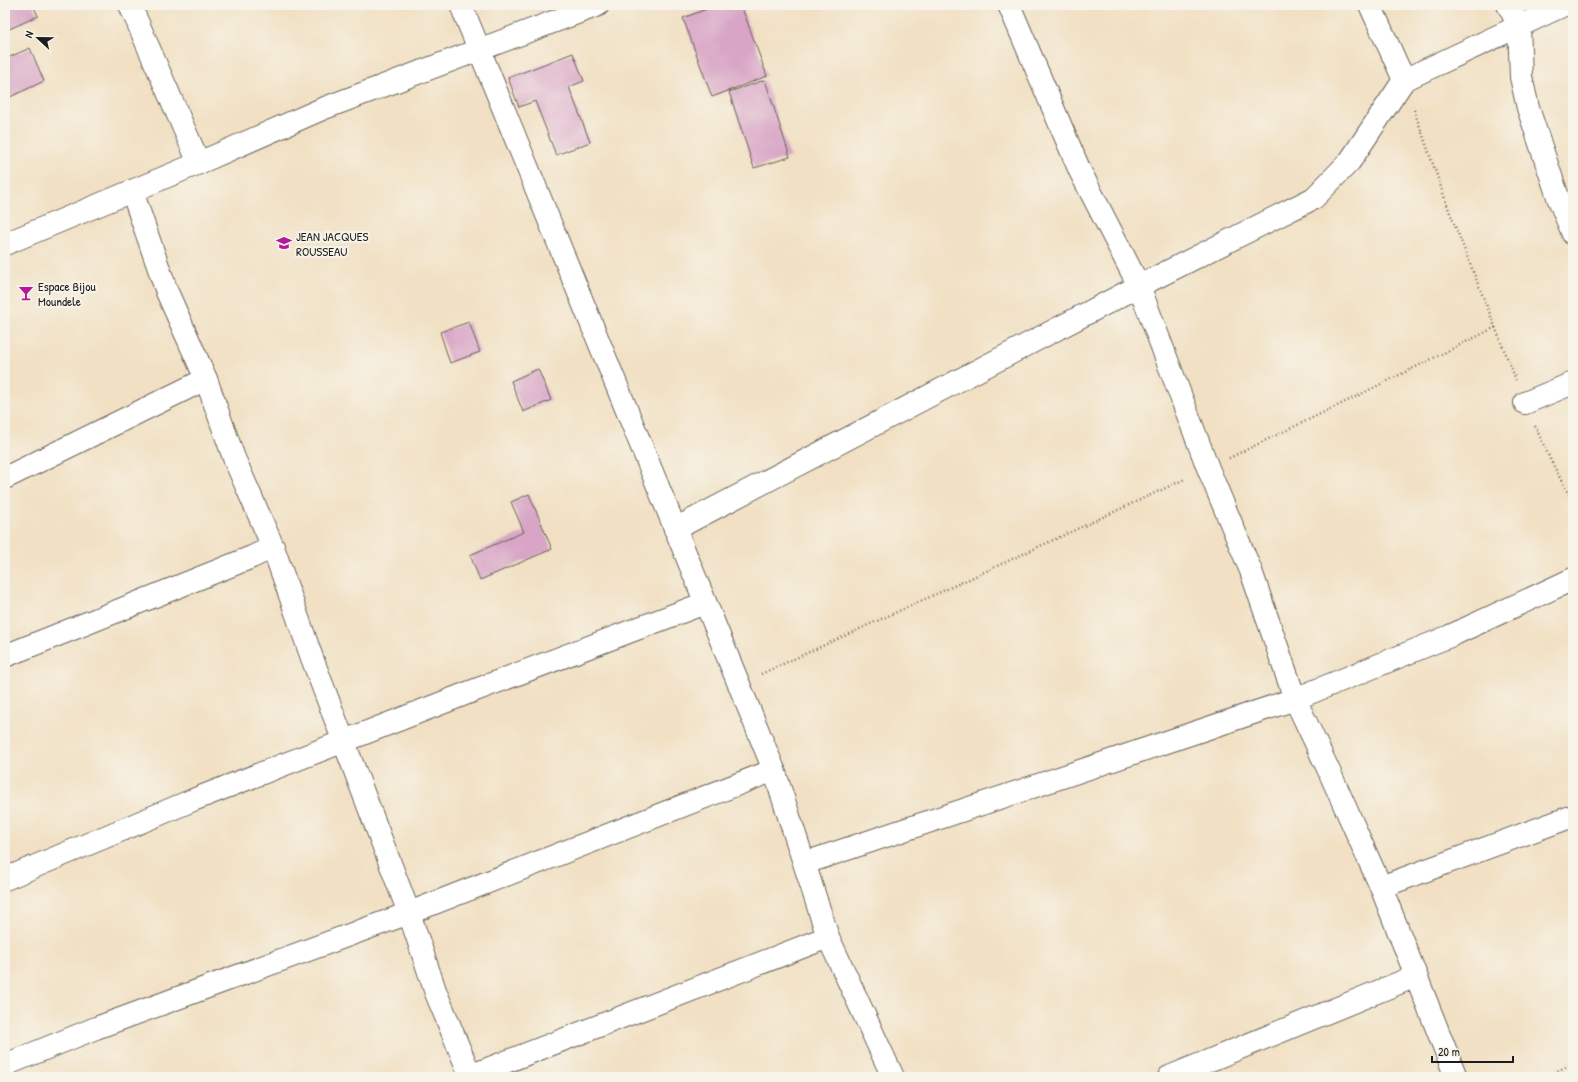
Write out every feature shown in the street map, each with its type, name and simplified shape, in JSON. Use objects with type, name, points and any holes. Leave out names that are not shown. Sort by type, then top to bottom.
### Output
[{"type":"street","points":[[130,5],[198,163]]},
{"type":"street","points":[[461,5],[774,770],[828,937],[893,1077]]},
{"type":"street","points":[[5,244],[322,109],[598,5]]},
{"type":"street","points":[[1009,5],[1080,171],[1139,286],[1208,468],[1251,571],[1295,699],[1381,887],[1456,1077]]},
{"type":"street","points":[[1370,5],[1404,80]]},
{"type":"street","points":[[1508,5],[1519,26],[1521,77],[1528,108],[1566,194],[1573,234]]},
{"type":"street","points":[[675,529],[1139,286],[1314,198],[1350,161],[1404,80],[1564,5]]},
{"type":"street","points":[[132,191],[167,292],[206,379],[234,458],[273,547],[312,658],[409,912],[436,993],[470,1076],[828,937]]},
{"type":"street","points":[[5,478],[206,379]]},
{"type":"street","points":[[1525,403],[1573,383]]},
{"type":"street","points":[[5,656],[252,557],[273,547]]},
{"type":"street","points":[[805,863],[1295,699],[1450,636],[1573,579]]},
{"type":"street","points":[[5,879],[193,800],[705,603]]},
{"type":"street","points":[[5,1065],[96,1028],[409,912],[774,770]]},
{"type":"street","points":[[1381,887],[1573,816]]},
{"type":"street","points":[[1169,1077],[1416,976]]},
{"type":"path","points":[[1404,80],[1450,213],[1525,403],[1551,461],[1573,502]]},
{"type":"path","points":[[738,684],[1208,468],[1496,327]]},
{"type":"path","points":[[1543,1077],[1573,1064]]},
{"type":"building","points":[[5,5],[33,5],[38,16],[5,31]]},
{"type":"building","points":[[717,5],[741,5],[767,76],[712,97],[683,18]]},
{"type":"building","points":[[30,48],[44,81],[6,99],[5,59]]},
{"type":"building","points":[[573,53],[584,81],[569,87],[590,142],[556,155],[535,101],[519,107],[508,78]]},
{"type":"building","points":[[765,80],[790,157],[754,168],[729,92]]},
{"type":"building","points":[[469,322],[480,352],[450,363],[440,332]]},
{"type":"building","points":[[538,369],[551,400],[523,412],[511,381]]},
{"type":"building","points":[[529,494],[552,549],[480,580],[470,555],[524,532],[511,502]]},
{"type":"place","name":"JEAN JACQUES ROUSSEAU","points":[[284,243]]},
{"type":"place","name":"Espace Bijou Moundele","points":[[26,293]]}]
